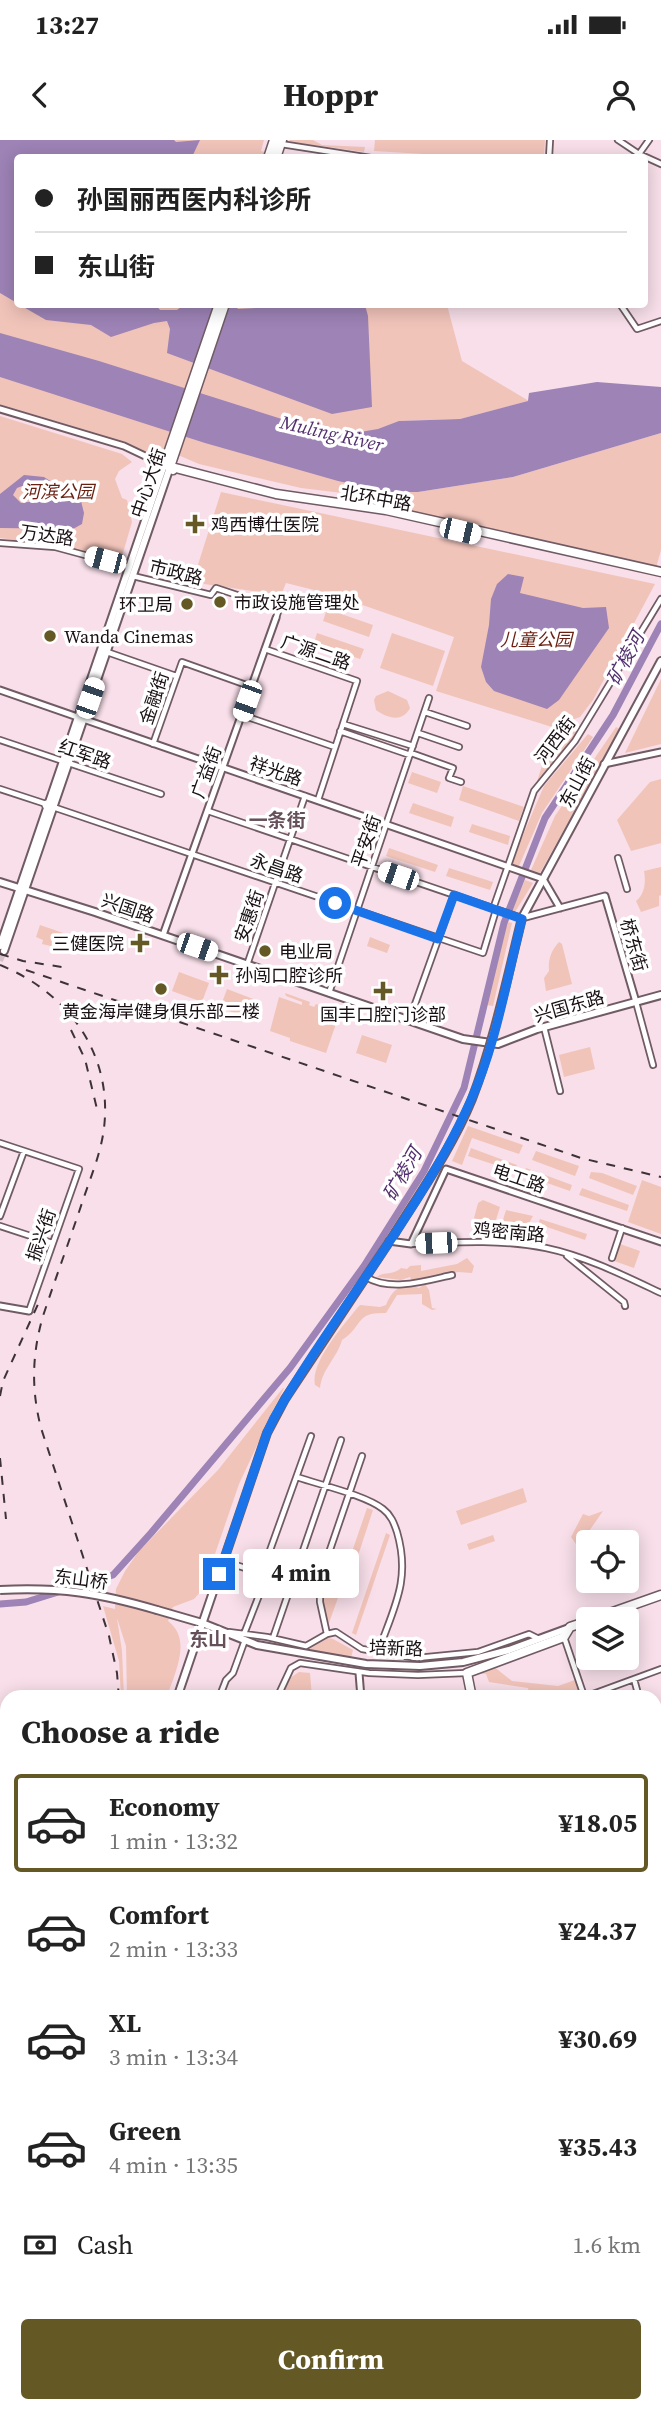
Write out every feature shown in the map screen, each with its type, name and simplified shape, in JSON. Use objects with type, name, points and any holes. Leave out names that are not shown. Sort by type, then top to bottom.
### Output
[{"type":"highway","name":"中心大街","points":[[168,463],[218,308]]},
{"type":"highway","name":"中心大街","points":[[168,463],[224,308]]},
{"type":"highway","name":"北环中路","points":[[168,463],[276,494],[386,510],[661,575]]},
{"type":"highway","points":[[627,1607],[661,1595]]},
{"type":"highway","name":"培新路","points":[[570,1627],[576,1625]]},
{"type":"highway","points":[[470,1690],[467,1673],[564,1637],[570,1627]]},
{"type":"main road","name":"中心大街","points":[[2,948],[52,807],[130,567],[168,463]]},
{"type":"main road","name":"中心大街","points":[[80,718],[106,652],[168,463]]},
{"type":"main road","name":"东山街","points":[[389,1241],[443,1154],[471,1101],[486,1059],[520,918],[661,661]]},
{"type":"main road","name":"兴国路","points":[[0,882],[163,935],[409,1022],[485,1043]]},
{"type":"main road","name":"兴国东路","points":[[485,1043],[498,1044],[544,1027],[661,995]]},
{"type":"main road","points":[[180,1690],[267,1433],[274,1418],[389,1241]]},
{"type":"main road","name":"东山桥","points":[[0,1590],[61,1589],[108,1595],[202,1623]]},
{"type":"main road","name":"培新路","points":[[202,1623],[271,1648],[366,1664],[420,1666],[463,1662],[570,1627]]},
{"type":"street","points":[[618,140],[639,154],[649,140]]},
{"type":"street","points":[[279,141],[349,154]]},
{"type":"street","points":[[623,308],[636,329],[661,321]]},
{"type":"street","name":"北环中路","points":[[0,409],[124,446],[168,463]]},
{"type":"street","name":"万达路","points":[[0,543],[55,547],[130,567]]},
{"type":"street","name":"市政路","points":[[132,575],[211,595],[216,588],[279,609],[276,618]]},
{"type":"street","name":"河西街","points":[[494,909],[534,791],[575,741],[661,599]]},
{"type":"street","name":"广益街","points":[[163,935],[276,618]]},
{"type":"street","name":"广源二路","points":[[265,649],[357,681],[343,724]]},
{"type":"street","points":[[106,652],[176,676]]},
{"type":"street","name":"金融街","points":[[153,744],[182,662],[252,687]]},
{"type":"street","name":"祥光路","points":[[0,690],[543,878]]},
{"type":"street","name":"平安街","points":[[329,994],[429,698]]},
{"type":"street","points":[[425,712],[467,726]]},
{"type":"street","points":[[242,715],[335,747]]},
{"type":"street","points":[[318,800],[343,724],[413,746]]},
{"type":"street","points":[[341,731],[453,768],[449,778],[461,782]]},
{"type":"street","points":[[418,733],[459,747]]},
{"type":"street","name":"红军路","points":[[0,740],[161,793]]},
{"type":"street","points":[[604,764],[661,751]]},
{"type":"street","points":[[0,789],[52,807]]},
{"type":"street","name":"安惠街","points":[[247,965],[305,796]]},
{"type":"street","name":"永昌路","points":[[52,807],[483,953],[494,909]]},
{"type":"street","points":[[208,811],[520,918],[561,908],[543,878]]},
{"type":"street","points":[[618,858],[627,889]]},
{"type":"street","points":[[409,1022],[454,895]]},
{"type":"street","name":"桥东街","points":[[561,908],[605,896],[636,1002]]},
{"type":"street","points":[[636,1002],[653,1065]]},
{"type":"street","points":[[544,1027],[560,1091]]},
{"type":"street","points":[[0,1143],[24,1151],[0,1216]]},
{"type":"street","name":"振兴街","points":[[24,1151],[79,1169],[29,1311]]},
{"type":"street","name":"电工路","points":[[411,1244],[446,1168],[661,1242]]},
{"type":"street","points":[[0,1226],[52,1244]]},
{"type":"street","points":[[612,1258],[622,1228]]},
{"type":"street","name":"鸡密南路","points":[[389,1241],[411,1244],[506,1242],[563,1253],[661,1293]]},
{"type":"street","points":[[563,1253],[624,1302],[625,1306]]},
{"type":"street","points":[[366,1277],[380,1283],[417,1284],[452,1275]]},
{"type":"street","points":[[0,1306],[29,1311]]},
{"type":"street","points":[[222,1690],[226,1680],[233,1673],[265,1580],[264,1567],[311,1436]]},
{"type":"street","points":[[273,1638],[341,1440]]},
{"type":"street","points":[[327,1634],[320,1602],[320,1579],[362,1456]]},
{"type":"street","points":[[297,1476],[384,1509],[393,1520],[404,1565],[402,1584],[378,1652]]},
{"type":"street","points":[[223,1561],[264,1574]]},
{"type":"street","points":[[244,1637],[273,1638],[306,1646],[335,1632],[362,1648],[434,1658],[478,1652],[529,1634],[539,1639]]},
{"type":"street","points":[[564,1637],[581,1690]]},
{"type":"street","points":[[280,1690],[290,1668],[300,1663],[359,1672],[418,1675],[467,1673]]},
{"type":"street","points":[[603,1690],[661,1669]]},
{"type":"street","points":[[359,1672],[360,1690]]},
{"type":"street","points":[[634,1679],[638,1690]]},
{"type":"green space","points":[[0,140],[264,140],[261,151],[271,154],[14,154],[14,308],[448,308],[462,361],[529,401],[460,419],[399,421],[401,501],[403,492],[513,477],[661,433],[661,550],[656,568],[401,510],[402,502],[392,499],[301,488],[199,464],[178,455],[150,459],[133,446],[0,405]]},
{"type":"green space","points":[[289,140],[313,140],[322,145],[365,147],[364,152]]},
{"type":"green space","points":[[375,140],[545,140],[544,154],[424,154],[374,151]]},
{"type":"green space","name":"河滨公园","points":[[0,416],[122,454],[132,462],[119,471],[115,479],[122,498],[127,500],[132,522],[120,563],[70,554],[52,545],[0,538]]},
{"type":"green space","name":"儿童公园","points":[[221,492],[655,584],[593,700],[580,717],[552,727],[436,691],[454,637],[334,595],[286,583],[281,595],[204,584],[196,571]]},
{"type":"green space","points":[[327,609],[373,625],[369,637],[323,621]]},
{"type":"green space","points":[[317,633],[364,649],[360,659],[314,643]]},
{"type":"green space","points":[[392,633],[445,651],[433,686],[380,668]]},
{"type":"green space","points":[[661,679],[661,744],[625,753]]},
{"type":"green space","points":[[388,691],[407,700],[410,708],[403,716],[389,717],[376,710],[376,696]]},
{"type":"green space","points":[[554,727],[578,732],[536,785]]},
{"type":"green space","points":[[616,727],[620,729],[540,873],[531,870],[555,816]]},
{"type":"green space","points":[[588,734],[593,737],[542,813],[519,866],[511,863],[544,786]]},
{"type":"green space","points":[[412,772],[441,782],[437,793],[408,783]]},
{"type":"green space","points":[[661,779],[661,843],[631,851],[617,820],[650,782]]},
{"type":"green space","points":[[463,786],[524,807],[519,821],[459,800]]},
{"type":"green space","points":[[413,803],[454,817],[451,827],[409,813]]},
{"type":"green space","points":[[472,824],[510,836],[508,845],[469,832]]},
{"type":"green space","points":[[389,848],[438,865],[435,872],[386,856]]},
{"type":"green space","points":[[661,867],[659,906],[641,912],[636,901],[644,887],[644,871]]},
{"type":"green space","points":[[449,868],[493,882],[490,890],[446,876]]},
{"type":"green space","points":[[525,880],[533,883],[515,912],[512,910]]},
{"type":"green space","points":[[507,922],[512,923],[493,1006],[487,1005]]},
{"type":"green space","points":[[40,925],[69,935],[64,949],[42,944],[43,940],[36,937]]},
{"type":"green space","points":[[370,937],[390,945],[387,953],[367,946]]},
{"type":"green space","points":[[559,942],[562,944],[572,984],[546,991],[544,978],[549,971],[551,955]]},
{"type":"green space","points":[[179,972],[209,983],[202,1002],[172,991]]},
{"type":"green space","points":[[227,989],[259,1001],[253,1019],[220,1008]]},
{"type":"green space","points":[[285,993],[339,1015],[326,1053],[270,1031],[279,997],[302,1005],[302,1002],[286,996]]},
{"type":"green space","points":[[362,1035],[392,1045],[386,1063],[356,1053]]},
{"type":"green space","points":[[590,1047],[595,1069],[564,1077],[559,1055]]},
{"type":"green space","points":[[468,1126],[523,1145],[519,1154],[472,1138],[462,1165],[452,1161]]},
{"type":"green space","points":[[471,1148],[517,1165],[514,1171],[468,1156]]},
{"type":"green space","points":[[536,1151],[579,1166],[575,1176],[532,1160]]},
{"type":"green space","points":[[526,1168],[572,1185],[570,1191],[524,1175]]},
{"type":"green space","points":[[591,1172],[602,1173],[637,1186],[633,1195],[589,1178]]},
{"type":"green space","points":[[642,1180],[661,1187],[661,1234],[628,1222]]},
{"type":"green space","points":[[582,1188],[629,1205],[627,1211],[579,1195]]},
{"type":"green space","points":[[483,1200],[500,1207],[495,1223],[473,1222],[478,1203]]},
{"type":"green space","points":[[506,1210],[533,1216],[528,1225],[502,1223]]},
{"type":"green space","points":[[540,1219],[587,1234],[585,1240],[538,1224]]},
{"type":"green space","points":[[620,1244],[640,1251],[634,1268],[614,1261]]},
{"type":"green space","points":[[467,1258],[474,1266],[472,1273],[458,1272],[412,1282],[410,1277],[401,1280],[377,1277],[410,1266],[421,1265],[421,1271],[457,1264]]},
{"type":"green space","points":[[425,1284],[429,1290],[432,1308],[437,1309],[432,1310],[422,1304],[422,1294],[397,1295],[386,1313],[364,1317],[342,1340],[320,1388],[315,1385],[315,1376],[323,1355],[360,1305],[380,1307],[386,1305],[391,1295],[399,1288],[408,1285],[419,1288]]},
{"type":"green space","points":[[284,1388],[239,1484],[203,1589],[194,1599],[173,1607],[168,1621],[175,1629],[181,1647],[169,1690],[127,1690],[126,1646],[117,1618],[122,1651],[124,1690],[121,1690],[119,1661],[103,1606],[115,1609],[116,1589],[139,1551],[218,1470]]},
{"type":"green space","points":[[523,1488],[527,1502],[461,1525],[456,1511]]},
{"type":"green space","points":[[367,1508],[373,1510],[349,1583],[342,1581]]},
{"type":"green space","points":[[603,1511],[590,1530],[576,1530],[576,1544],[571,1537],[583,1514],[589,1516]]},
{"type":"green space","points":[[386,1533],[390,1535],[356,1635],[352,1633]]},
{"type":"green space","points":[[493,1535],[495,1541],[469,1550],[467,1544]]},
{"type":"green space","points":[[326,1589],[339,1595],[329,1623],[326,1621],[322,1592]]},
{"type":"green space","points":[[328,1638],[353,1650],[351,1658],[308,1650]]},
{"type":"green space","points":[[493,1666],[512,1681],[558,1686],[575,1680],[579,1690],[528,1690],[489,1682],[486,1674],[475,1673]]},
{"type":"green space","points":[[299,1672],[310,1673],[311,1690],[285,1690],[290,1678]]},
{"type":"water","points":[[0,140],[200,140],[193,154],[14,154],[14,301],[0,293]]},
{"type":"water","points":[[25,308],[366,308],[372,407],[332,414],[167,353],[170,329],[167,321],[111,337],[91,325],[46,320]]},
{"type":"water","name":"Muling River","points":[[0,333],[99,361],[323,432],[360,432],[399,421],[460,419],[528,401],[529,393],[597,382],[661,387],[661,433],[513,477],[418,492],[391,492],[338,481],[205,443],[0,377]]},
{"type":"water","points":[[24,475],[44,477],[81,501],[84,513],[82,524],[73,529],[0,528],[0,494]],"holes":[[[30,483],[49,488],[51,496],[35,501],[21,503],[13,495],[17,488]]]},
{"type":"water","points":[[508,574],[524,577],[520,593],[583,608],[606,607],[609,628],[559,700],[547,709],[494,691],[486,682],[481,667],[491,599],[497,584]]},
{"type":"waterway","name":"矿棱河","points":[[0,1604],[26,1602],[113,1575],[290,1368],[364,1266],[424,1171],[464,1088],[504,923],[545,818],[613,715],[661,624]]},
{"type":"tunnel","points":[[0,961],[4,951]]},
{"type":"railway","points":[[0,954],[23,961],[68,968]]},
{"type":"railway","points":[[0,965],[46,991],[65,1009],[93,1051],[101,1075],[105,1101],[103,1137],[43,1316],[35,1358],[34,1385],[41,1428],[109,1636],[118,1690]]},
{"type":"railway","points":[[26,970],[581,1158],[661,1177]]},
{"type":"railway","points":[[71,1030],[85,1059],[97,1109]]},
{"type":"railway","points":[[0,1396],[3,1381],[39,1302]]},
{"type":"railway","points":[[0,1458],[6,1519]]},
{"type":"railway","points":[[70,1580],[74,1595]]},
{"type":"place","name":"鸡西博仕医院","points":[[195,524]]},
{"type":"place","name":"市政设施管理处","points":[[220,602]]},
{"type":"place","name":"环卫局","points":[[187,604]]},
{"type":"place","name":"Wanda Cinemas","points":[[50,636]]},
{"type":"place","name":"三健医院","points":[[140,943]]},
{"type":"place","name":"电业局","points":[[265,951]]},
{"type":"place","name":"孙闯口腔诊所","points":[[219,975]]},
{"type":"place","name":"黄金海岸健身俱乐部二楼","points":[[161,989]]},
{"type":"place","name":"国丰口腔门诊部","points":[[383,991]]},
{"type":"district","name":"一条街","points":[[277,820]]},
{"type":"district","name":"东山","points":[[208,1639]]},
{"type":"route","points":[[219,1574],[274,1418],[424,1187],[471,1101],[486,1059],[522,919],[454,895],[438,939],[335,903]]}]
